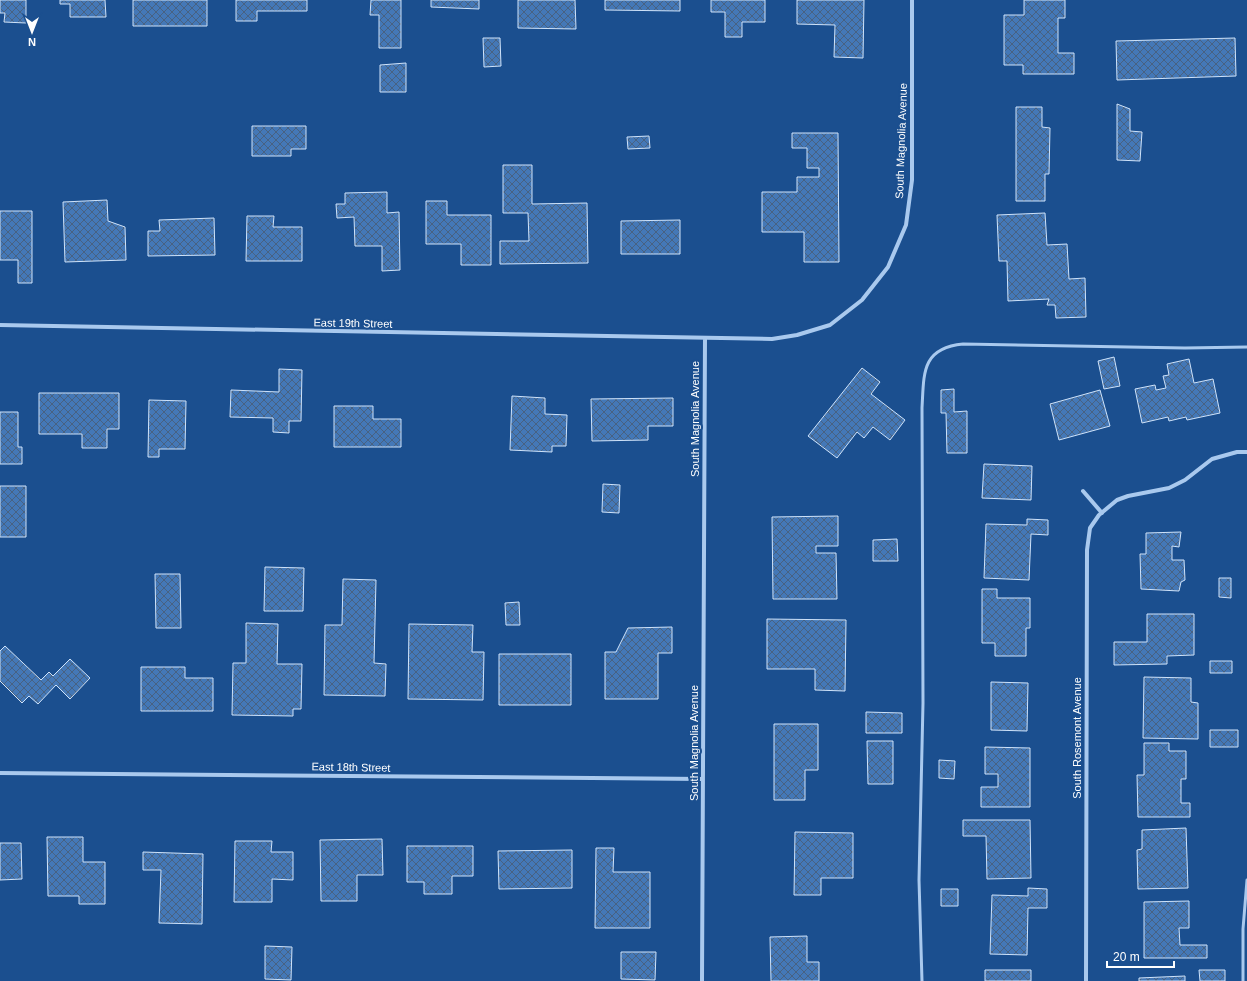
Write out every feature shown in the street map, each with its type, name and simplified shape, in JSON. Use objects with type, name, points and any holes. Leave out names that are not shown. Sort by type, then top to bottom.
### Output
[{"type":"street","name":"South Magnolia Avenue","points":[[702,981],[705,338],[772,339],[797,335],[830,325],[862,300],[888,267],[906,225],[912,180],[912,0]]},
{"type":"street","name":"East 19th Street","points":[[0,325],[705,338]]},
{"type":"street","name":"South Rosemont Avenue","points":[[1086,981],[1087,550],[1090,528],[1102,512],[1117,500],[1128,496],[1169,488],[1185,480],[1212,459],[1237,452],[1247,452]]},
{"type":"street","points":[[1083,491],[1102,512]]},
{"type":"street","name":"East 18th Street","points":[[0,773],[703,779]]},
{"type":"lane","points":[[922,981],[919,880],[923,703],[922,408],[926,369],[930,358],[939,351],[951,345],[963,344],[1185,348],[1247,347]]},
{"type":"lane","points":[[1243,981],[1243,929],[1247,880]]},
{"type":"building","points":[[0,0],[26,0],[26,23],[4,22],[5,13],[0,13]]},
{"type":"building","points":[[60,0],[105,0],[106,17],[70,17],[70,4],[60,4]]},
{"type":"building","points":[[133,0],[207,0],[207,26],[133,26]]},
{"type":"building","points":[[236,0],[307,0],[307,11],[257,11],[257,21],[236,21]]},
{"type":"building","points":[[371,0],[401,0],[401,48],[379,48],[379,15],[370,15]]},
{"type":"building","points":[[431,0],[479,0],[479,9],[431,7]]},
{"type":"building","points":[[518,0],[575,0],[576,29],[518,28]]},
{"type":"building","points":[[605,0],[680,0],[680,11],[605,10]]},
{"type":"building","points":[[711,0],[765,0],[765,22],[742,22],[742,37],[725,37],[725,12],[711,12]]},
{"type":"building","points":[[797,0],[864,0],[863,58],[834,57],[835,25],[797,24]]},
{"type":"building","points":[[1024,0],[1065,0],[1065,18],[1058,18],[1058,53],[1074,53],[1074,74],[1023,74],[1023,65],[1004,65],[1004,15],[1024,15]]},
{"type":"building","points":[[483,38],[500,38],[501,66],[484,67]]},
{"type":"building","points":[[1235,38],[1236,76],[1117,80],[1116,41]]},
{"type":"building","points":[[406,63],[406,92],[380,92],[380,65]]},
{"type":"building","points":[[1117,104],[1130,109],[1130,131],[1142,132],[1140,161],[1117,160]]},
{"type":"building","points":[[1016,107],[1042,107],[1042,127],[1050,128],[1049,174],[1045,174],[1045,201],[1016,201]]},
{"type":"building","points":[[252,126],[306,126],[306,149],[291,149],[291,156],[252,156]]},
{"type":"building","points":[[792,133],[838,133],[839,262],[804,262],[804,232],[762,232],[762,192],[797,192],[797,177],[819,177],[819,168],[807,168],[807,148],[792,148]]},
{"type":"building","points":[[649,136],[650,148],[628,149],[627,137]]},
{"type":"building","points":[[503,165],[532,165],[532,204],[587,203],[588,263],[500,264],[500,241],[529,241],[528,213],[503,213]]},
{"type":"building","points":[[387,192],[387,213],[399,212],[400,270],[382,271],[382,246],[355,246],[354,217],[337,218],[336,204],[345,204],[345,193]]},
{"type":"building","points":[[107,200],[108,221],[125,227],[126,260],[65,262],[63,202]]},
{"type":"building","points":[[426,201],[447,201],[447,215],[491,215],[491,265],[461,265],[461,244],[426,244]]},
{"type":"building","points":[[0,211],[32,211],[32,283],[18,283],[18,260],[0,260]]},
{"type":"building","points":[[1045,213],[1047,245],[1067,244],[1069,279],[1085,278],[1086,317],[1056,318],[1055,305],[1047,305],[1049,299],[1008,301],[1007,261],[999,261],[997,215]]},
{"type":"building","points":[[247,216],[274,216],[273,227],[302,227],[302,261],[246,261]]},
{"type":"building","points":[[214,218],[215,255],[148,256],[148,231],[160,231],[159,220]]},
{"type":"building","points":[[680,220],[680,254],[621,254],[621,221]]},
{"type":"building","points":[[1114,357],[1120,386],[1104,389],[1098,361]]},
{"type":"building","points":[[1189,359],[1194,383],[1213,379],[1220,413],[1187,420],[1186,417],[1169,421],[1168,417],[1142,423],[1135,389],[1155,385],[1156,390],[1166,388],[1163,376],[1169,375],[1167,364]]},
{"type":"building","points":[[862,368],[880,382],[871,394],[905,420],[890,440],[873,427],[864,438],[857,432],[837,458],[808,436]]},
{"type":"building","points":[[279,369],[302,370],[301,421],[289,421],[289,433],[273,432],[273,418],[230,417],[231,390],[279,392]]},
{"type":"building","points":[[954,389],[954,412],[967,411],[967,453],[947,453],[946,413],[941,413],[941,390]]},
{"type":"building","points":[[1100,390],[1110,426],[1059,440],[1050,404]]},
{"type":"building","points":[[39,393],[119,393],[119,429],[107,429],[107,448],[82,448],[82,434],[39,434]]},
{"type":"building","points":[[512,396],[545,398],[545,414],[567,415],[566,446],[552,446],[552,452],[510,450]]},
{"type":"building","points":[[673,398],[673,426],[648,426],[648,440],[592,441],[591,399]]},
{"type":"building","points":[[149,400],[186,401],[185,449],[159,449],[159,457],[148,457]]},
{"type":"building","points":[[334,406],[373,406],[373,419],[401,419],[401,447],[334,447]]},
{"type":"building","points":[[0,412],[18,412],[18,447],[22,447],[22,464],[0,464]]},
{"type":"building","points":[[984,464],[1032,466],[1031,500],[982,498]]},
{"type":"building","points":[[603,484],[620,485],[619,513],[602,512]]},
{"type":"building","points":[[0,486],[26,486],[26,537],[0,537]]},
{"type":"building","points":[[838,516],[838,546],[816,546],[816,553],[836,553],[837,599],[773,599],[772,517]]},
{"type":"building","points":[[1027,519],[1048,520],[1048,535],[1031,534],[1029,580],[984,578],[986,524],[1027,525]]},
{"type":"building","points":[[1181,532],[1179,547],[1172,546],[1172,560],[1184,560],[1185,580],[1181,582],[1179,591],[1141,589],[1140,554],[1146,554],[1146,533]]},
{"type":"building","points":[[897,539],[898,561],[873,561],[873,540]]},
{"type":"building","points":[[265,567],[304,568],[303,611],[264,611]]},
{"type":"building","points":[[155,574],[180,574],[181,628],[156,628]]},
{"type":"building","points":[[1219,578],[1231,578],[1231,598],[1219,597]]},
{"type":"building","points":[[343,579],[376,580],[374,663],[386,664],[385,696],[324,695],[325,625],[342,625]]},
{"type":"building","points":[[982,589],[997,589],[997,598],[1030,598],[1030,628],[1026,628],[1026,656],[995,656],[995,643],[982,643]]},
{"type":"building","points":[[519,602],[520,625],[506,625],[505,603]]},
{"type":"building","points":[[1147,614],[1194,614],[1194,655],[1167,656],[1167,664],[1114,665],[1114,642],[1147,642]]},
{"type":"building","points":[[767,619],[846,620],[845,691],[815,690],[815,669],[767,669]]},
{"type":"building","points":[[246,623],[278,624],[277,664],[302,664],[301,709],[293,709],[293,716],[232,715],[233,663],[246,663]]},
{"type":"building","points":[[409,624],[473,625],[472,652],[484,652],[483,700],[408,699]]},
{"type":"building","points":[[672,627],[672,653],[658,653],[658,699],[605,699],[605,652],[616,652],[628,628]]},
{"type":"building","points":[[5,646],[41,680],[49,672],[53,676],[70,659],[90,678],[70,699],[56,685],[38,704],[29,696],[22,703],[0,681],[0,651]]},
{"type":"building","points":[[499,654],[571,654],[571,705],[499,705]]},
{"type":"building","points":[[1210,661],[1232,661],[1232,673],[1210,673]]},
{"type":"building","points":[[141,667],[185,667],[185,678],[213,678],[213,711],[141,711]]},
{"type":"building","points":[[1144,677],[1191,678],[1191,702],[1198,703],[1198,739],[1143,738]]},
{"type":"building","points":[[991,682],[1028,683],[1027,731],[991,730]]},
{"type":"building","points":[[866,712],[902,713],[902,733],[866,733]]},
{"type":"building","points":[[774,724],[818,724],[818,770],[805,770],[805,800],[774,800]]},
{"type":"building","points":[[1210,730],[1238,730],[1238,747],[1210,747]]},
{"type":"building","points":[[867,741],[893,741],[893,784],[868,784]]},
{"type":"building","points":[[1144,743],[1169,743],[1169,751],[1186,751],[1186,779],[1181,779],[1181,803],[1190,803],[1190,817],[1138,817],[1137,775],[1144,775]]},
{"type":"building","points":[[985,747],[1030,748],[1030,807],[981,807],[981,787],[998,787],[998,774],[985,774]]},
{"type":"building","points":[[939,760],[955,761],[954,779],[939,778]]},
{"type":"building","points":[[963,820],[1030,820],[1031,878],[987,879],[986,836],[963,836]]},
{"type":"building","points":[[1186,828],[1188,888],[1138,889],[1137,850],[1142,849],[1142,830]]},
{"type":"building","points":[[795,832],[853,833],[853,878],[821,878],[821,895],[794,895]]},
{"type":"building","points":[[47,837],[83,837],[83,862],[105,862],[105,904],[79,904],[79,896],[48,896]]},
{"type":"building","points":[[382,839],[383,875],[357,875],[357,901],[321,901],[320,840]]},
{"type":"building","points":[[235,841],[272,841],[271,852],[293,852],[293,880],[272,879],[272,902],[234,902]]},
{"type":"building","points":[[0,843],[21,843],[22,879],[0,880]]},
{"type":"building","points":[[407,846],[473,846],[473,876],[452,876],[452,894],[424,894],[424,882],[407,882]]},
{"type":"building","points":[[596,848],[614,848],[613,872],[650,872],[650,928],[595,928]]},
{"type":"building","points":[[572,850],[572,888],[499,889],[498,851]]},
{"type":"building","points":[[143,852],[203,854],[202,924],[159,923],[161,870],[143,870]]},
{"type":"building","points":[[1028,888],[1047,889],[1047,908],[1028,908],[1027,955],[990,954],[992,895],[1028,896]]},
{"type":"building","points":[[941,889],[958,889],[958,906],[941,906]]},
{"type":"building","points":[[1189,901],[1189,928],[1179,928],[1180,945],[1207,945],[1207,958],[1144,958],[1144,902]]},
{"type":"building","points":[[807,936],[807,962],[819,962],[819,981],[771,981],[770,937]]},
{"type":"building","points":[[265,946],[292,947],[291,980],[265,979]]},
{"type":"building","points":[[621,952],[656,952],[655,980],[621,979]]},
{"type":"building","points":[[985,970],[1031,970],[1031,981],[985,981]]},
{"type":"building","points":[[1199,970],[1225,970],[1225,981],[1200,981]]},
{"type":"building","points":[[1185,976],[1185,981],[1139,981],[1139,978]]}]
